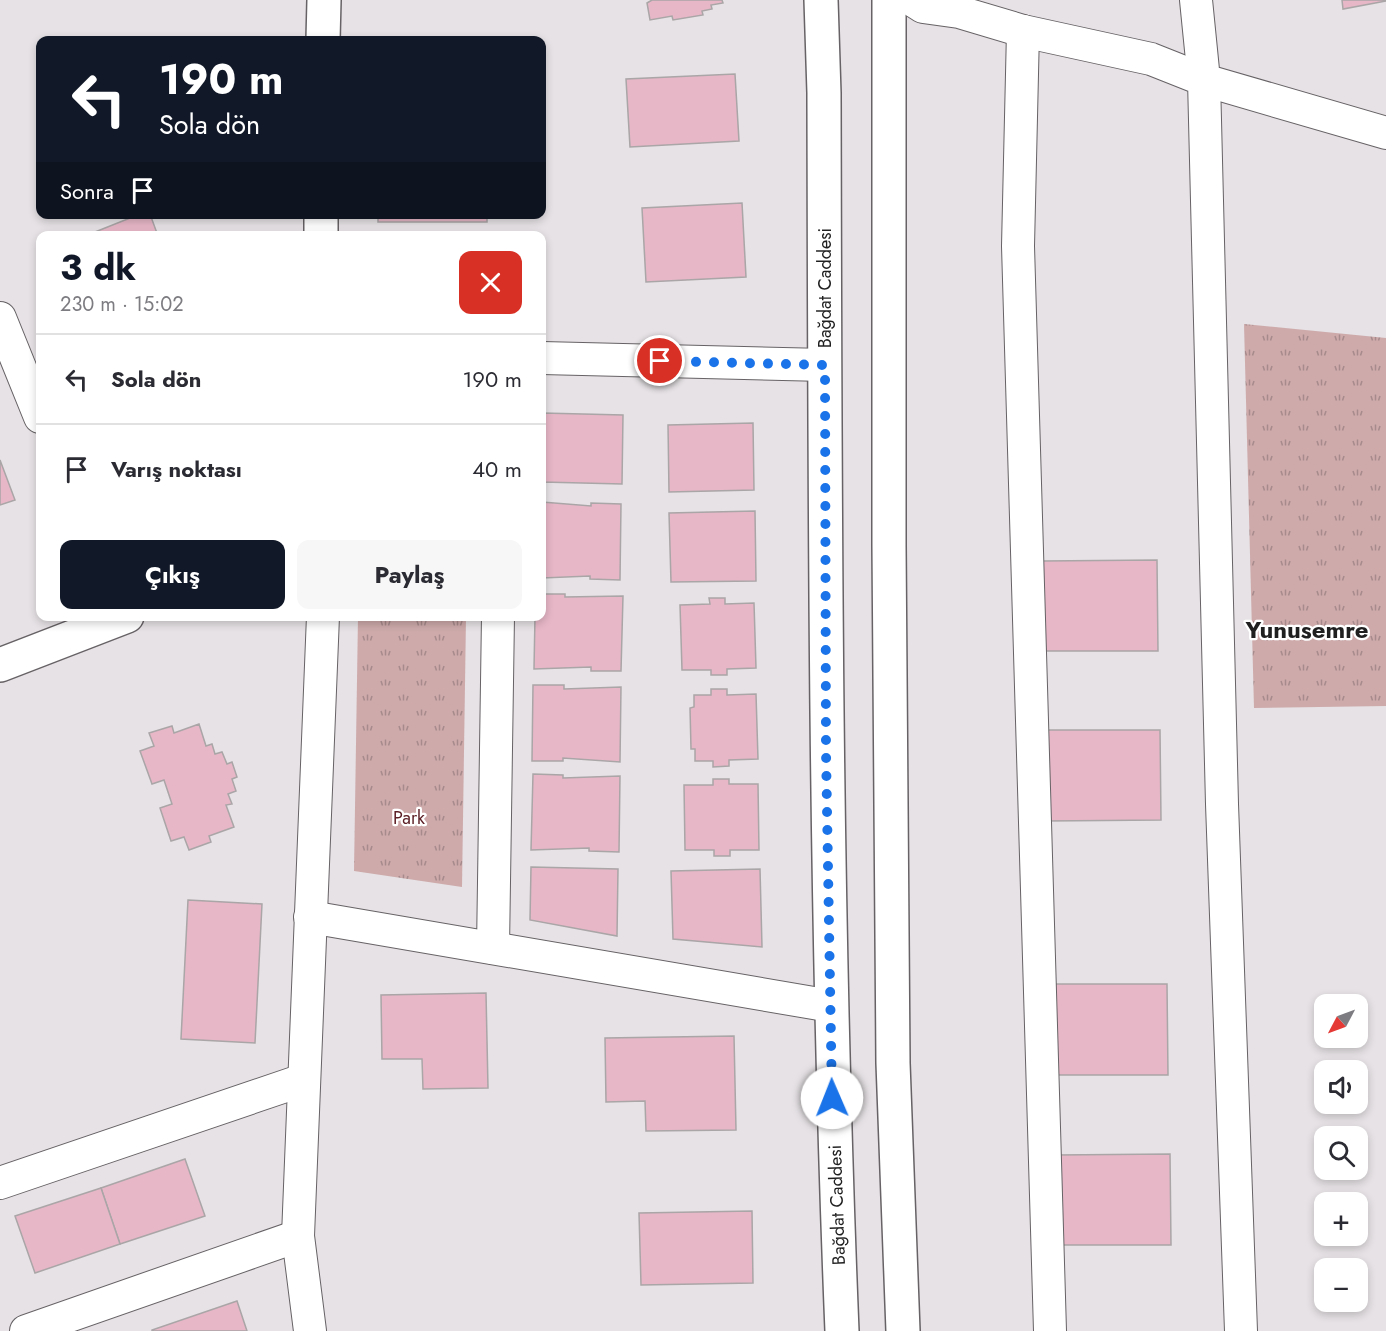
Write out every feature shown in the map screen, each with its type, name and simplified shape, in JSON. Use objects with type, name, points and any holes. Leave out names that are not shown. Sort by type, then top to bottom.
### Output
[{"type":"main road","points":[[323,36],[324,0]]},
{"type":"main road","name":"Bağdat Caddesi","points":[[821,0],[824,93],[826,751],[831,1006],[842,1331]]},
{"type":"main road","points":[[889,0],[892,1051],[903,1331]]},
{"type":"main road","points":[[0,665],[110,621]]},
{"type":"street","points":[[912,0],[923,8],[959,12],[1023,31],[1151,59],[1204,80],[1386,133]]},
{"type":"street","points":[[1196,0],[1204,80],[1222,804],[1241,1331]]},
{"type":"street","points":[[1023,31],[1018,246],[1050,1331]]},
{"type":"street","points":[[0,318],[36,407]]},
{"type":"street","points":[[546,358],[825,365]]},
{"type":"street","points":[[310,1331],[298,1236],[322,621]]},
{"type":"street","points":[[493,948],[498,621]]},
{"type":"street","points":[[310,917],[831,1006]]},
{"type":"street","points":[[0,1183],[303,1080]]},
{"type":"street","points":[[26,1331],[298,1236]]},
{"type":"green space","points":[[1244,324],[1386,338],[1386,706],[1254,708]]},
{"type":"green space","name":"Park","points":[[358,621],[466,621],[462,887],[354,871]]},
{"type":"building","points":[[652,0],[722,0],[723,3],[711,5],[712,9],[702,11],[703,15],[673,20],[672,16],[650,20],[647,3]]},
{"type":"building","points":[[1342,0],[1386,0],[1386,1],[1343,9]]},
{"type":"building","points":[[735,74],[739,141],[630,147],[626,79]]},
{"type":"building","points":[[742,203],[746,277],[646,282],[642,208]]},
{"type":"building","points":[[128,219],[152,219],[156,231],[98,231]]},
{"type":"building","points":[[378,219],[487,219],[487,222],[378,222]]},
{"type":"building","points":[[546,413],[623,415],[622,484],[546,482]]},
{"type":"building","points":[[753,423],[754,490],[669,492],[668,425]]},
{"type":"building","points":[[0,460],[15,500],[0,505]]},
{"type":"building","points":[[546,502],[591,506],[591,503],[621,504],[620,580],[590,579],[590,576],[546,578]]},
{"type":"building","points":[[755,511],[756,581],[671,582],[669,513]]},
{"type":"building","points":[[1157,560],[1158,651],[1043,651],[1042,561]]},
{"type":"building","points":[[546,594],[565,594],[565,597],[623,596],[621,671],[591,671],[591,667],[534,669],[535,621],[546,621]]},
{"type":"building","points":[[709,598],[725,598],[725,604],[754,603],[756,668],[727,669],[727,675],[711,675],[711,670],[682,670],[680,605],[710,604]]},
{"type":"building","points":[[533,685],[564,685],[564,689],[621,687],[620,762],[563,758],[563,761],[532,761]]},
{"type":"building","points":[[711,689],[727,689],[727,695],[756,694],[758,759],[729,760],[729,766],[713,767],[713,761],[695,761],[695,749],[691,749],[690,708],[694,707],[694,695],[711,695]]},
{"type":"building","points":[[199,724],[206,746],[212,744],[215,754],[222,752],[227,764],[232,762],[237,777],[232,779],[236,791],[228,794],[232,804],[226,805],[234,827],[209,836],[211,842],[189,850],[184,837],[171,841],[160,808],[172,804],[164,780],[152,784],[140,751],[154,746],[149,733],[172,726],[174,733]]},
{"type":"building","points":[[1046,730],[1160,730],[1161,820],[1046,821]]},
{"type":"building","points":[[533,774],[563,775],[563,778],[620,776],[619,852],[589,851],[589,848],[531,850]]},
{"type":"building","points":[[713,779],[729,779],[729,784],[758,784],[759,850],[730,850],[730,856],[714,856],[714,850],[685,850],[684,785],[713,785]]},
{"type":"building","points":[[531,867],[618,869],[617,936],[530,920]]},
{"type":"building","points":[[760,869],[762,947],[673,939],[671,871]]},
{"type":"building","points":[[188,900],[262,904],[255,1043],[181,1039]]},
{"type":"building","points":[[1052,984],[1167,984],[1168,1075],[1053,1075]]},
{"type":"building","points":[[486,993],[488,1088],[423,1089],[422,1059],[382,1059],[381,995]]},
{"type":"building","points":[[734,1036],[736,1130],[646,1131],[645,1101],[606,1102],[605,1038]]},
{"type":"building","points":[[1170,1154],[1171,1245],[1057,1245],[1056,1155]]},
{"type":"building","points":[[185,1159],[205,1216],[120,1244],[101,1188]]},
{"type":"building","points":[[101,1188],[120,1244],[35,1273],[15,1216]]},
{"type":"building","points":[[752,1211],[753,1283],[641,1285],[639,1213]]},
{"type":"building","points":[[237,1301],[247,1331],[152,1331],[152,1330]]},
{"type":"district","name":"Yunusemre","points":[[1307,630]]},
{"type":"route","points":[[660,361],[825,365],[826,751],[832,1098]]}]
